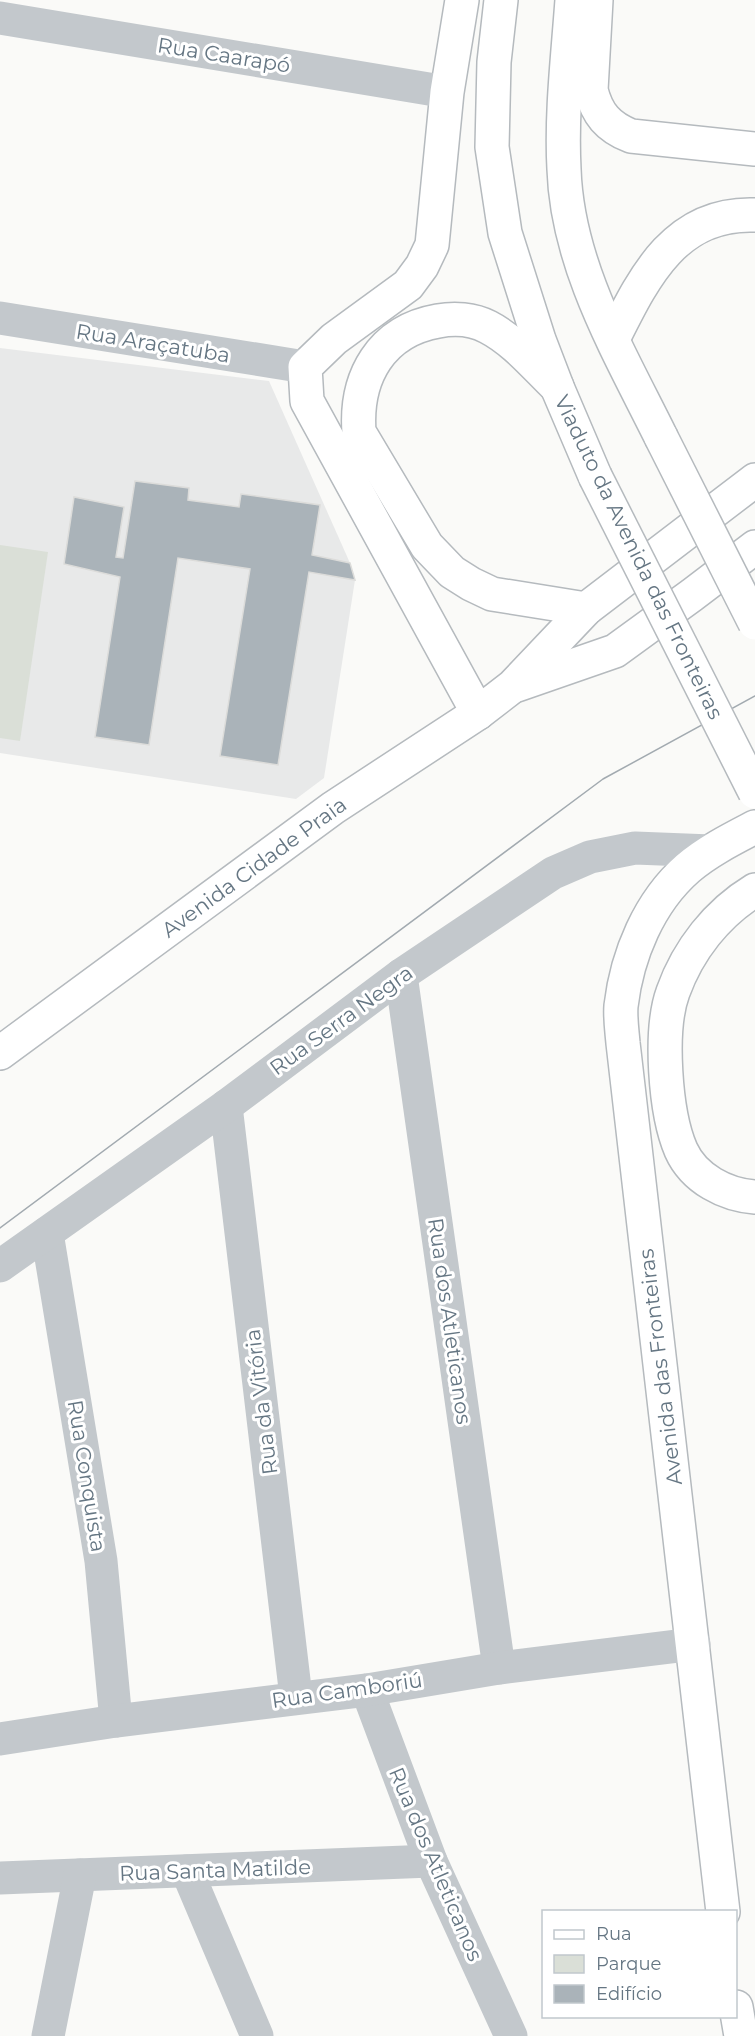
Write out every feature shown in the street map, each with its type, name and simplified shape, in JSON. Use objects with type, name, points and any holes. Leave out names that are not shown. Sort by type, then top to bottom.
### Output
[{"type":"main road","points":[[462,0],[447,92],[432,245],[422,266],[408,285],[334,339],[305,367],[307,401],[478,713]]},
{"type":"main road","name":"Viaduto da Avenida das Fronteiras","points":[[501,0],[494,62],[492,147],[505,233],[539,340],[595,476],[755,792]]},
{"type":"main road","points":[[572,0],[564,170],[570,220],[581,260],[595,300],[613,339],[755,623]]},
{"type":"main road","points":[[596,0],[591,90],[594,104],[602,118],[618,131],[631,136],[755,149]]},
{"type":"main road","points":[[613,339],[652,267],[673,245],[691,231],[710,221],[728,216],[755,215]]},
{"type":"main road","points":[[557,387],[511,342],[486,326],[467,320],[428,323],[409,330],[379,355],[368,373],[361,392],[358,412],[360,432],[427,546],[452,572],[492,594],[586,609]]},
{"type":"main road","name":"Avenida Cidade Praia","points":[[0,1053],[333,808],[478,713],[513,686],[586,609],[755,480]]},
{"type":"main road","name":"Avenida Cidade Praia","points":[[513,686],[615,651],[755,547]]},
{"type":"main road","name":"Avenida das Fronteiras","points":[[723,1910],[694,1644],[681,1556],[625,1066],[621,1009],[626,978],[645,924],[660,900],[674,881],[711,850],[755,827]]},
{"type":"main road","points":[[753,891],[739,900],[697,943],[683,968],[672,994],[664,1059],[672,1115],[681,1151],[696,1171],[715,1186],[739,1196],[755,1197]]},
{"type":"main road","points":[[737,2017],[741,2036]]},
{"type":"street","name":"Rua Caarapó","points":[[0,18],[447,92]]},
{"type":"street","name":"Rua Araçatuba","points":[[0,318],[305,367]]},
{"type":"street","name":"Rua Serra Negra","points":[[0,1266],[226,1106],[401,975],[553,873],[602,854],[635,848],[711,850]]},
{"type":"street","name":"Rua dos Atleticanos","points":[[401,975],[499,1668]]},
{"type":"street","name":"Rua da Vitória","points":[[226,1106],[296,1697]]},
{"type":"street","name":"Rua Conquista","points":[[47,1233],[101,1561],[116,1721]]},
{"type":"street","name":"Rua Camboriú","points":[[0,1738],[296,1697],[367,1690],[499,1668],[694,1644]]},
{"type":"street","name":"Rua dos Atleticanos","points":[[367,1690],[431,1862],[511,2036]]},
{"type":"street","name":"Rua Santa Matilde","points":[[0,1878],[431,1862]]},
{"type":"street","points":[[187,1871],[257,2036]]},
{"type":"street","points":[[48,2036],[80,1875]]},
{"type":"shaded area","points":[[0,348],[269,381],[350,563],[355,580],[324,778],[296,799],[0,753]]},
{"type":"green space","points":[[0,545],[48,552],[20,741],[0,738]]},
{"type":"building","points":[[135,481],[189,488],[188,500],[239,507],[241,494],[320,505],[312,555],[350,563],[355,580],[309,572],[278,765],[220,756],[250,569],[178,558],[149,745],[95,737],[120,577],[64,564],[74,497],[124,507],[116,557],[123,558]]},
{"type":"tram line","points":[[0,1228],[603,779],[755,696]]}]
